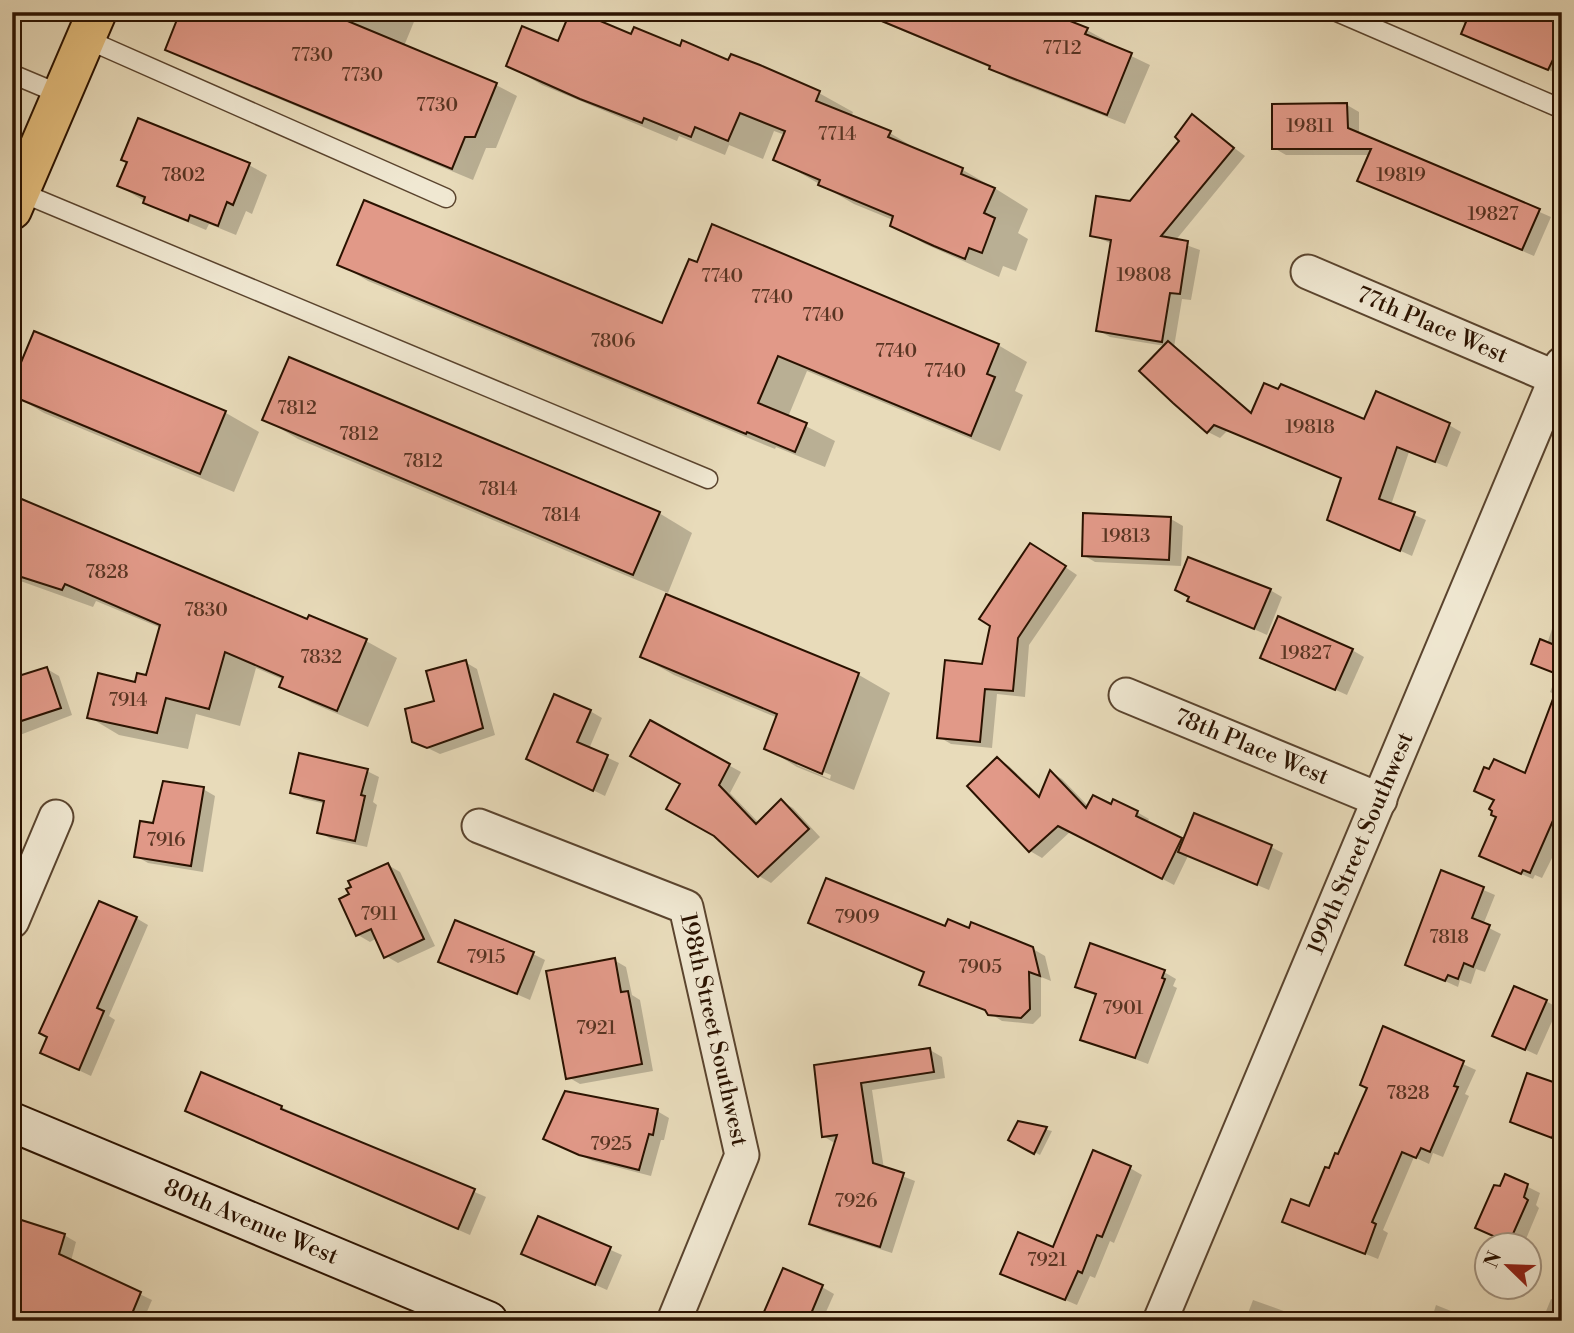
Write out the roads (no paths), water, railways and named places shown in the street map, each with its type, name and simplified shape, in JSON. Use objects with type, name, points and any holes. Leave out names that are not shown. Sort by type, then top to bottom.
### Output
[{"type":"main road","points":[[16,201],[92,25]]},
{"type":"street","name":"77th Place West","points":[[1308,272],[1559,371]]},
{"type":"street","name":"199th Street Southwest","points":[[1160,1321],[1559,371]]},
{"type":"street","name":"78th Place West","points":[[1126,695],[1380,800]]},
{"type":"street","points":[[12,921],[56,817]]},
{"type":"street","name":"198th Street Southwest","points":[[479,826],[687,907],[742,1155],[674,1321]]},
{"type":"street","name":"80th Avenue West","points":[[12,1122],[488,1321]]},
{"type":"lane","points":[[1337,12],[1562,109]]},
{"type":"lane","points":[[92,25],[446,198]]},
{"type":"lane","points":[[12,74],[62,95]]},
{"type":"lane","points":[[16,201],[708,479]]}]
